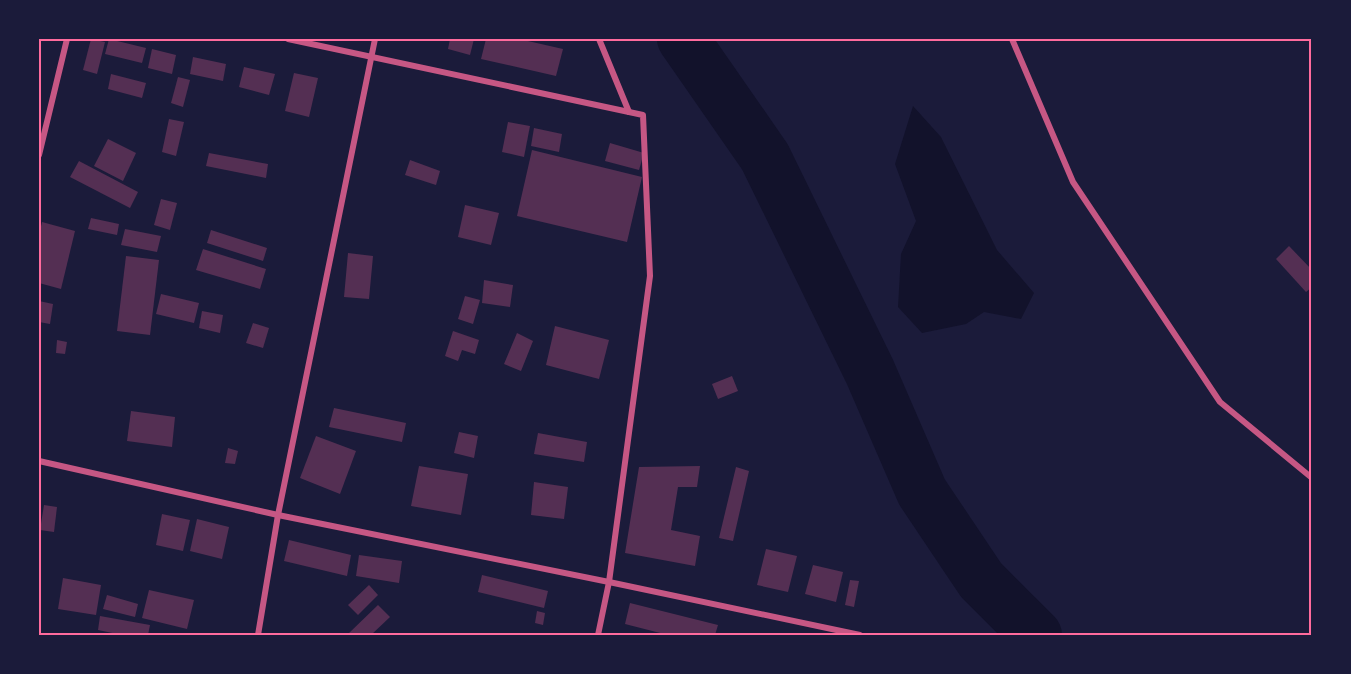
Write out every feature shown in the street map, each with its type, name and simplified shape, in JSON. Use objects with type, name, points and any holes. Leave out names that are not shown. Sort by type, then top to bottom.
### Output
[{"type":"street","points":[[39,155],[66,39]]},
{"type":"street","points":[[288,39],[643,115],[650,276],[609,582],[598,635]]},
{"type":"street","points":[[258,635],[278,515],[375,39]]},
{"type":"street","points":[[599,39],[629,112]]},
{"type":"street","points":[[1012,39],[1073,182],[1220,402],[1312,478]]},
{"type":"street","points":[[39,461],[278,515],[860,635]]},
{"type":"shaded area","points":[[913,106],[941,137],[997,250],[1034,293],[1021,319],[984,312],[966,324],[922,333],[898,307],[901,254],[916,221],[895,164]]},
{"type":"building","points":[[91,39],[105,42],[97,74],[83,70]]},
{"type":"building","points":[[109,39],[146,48],[142,63],[105,54]]},
{"type":"building","points":[[450,39],[474,39],[470,55],[448,49]]},
{"type":"building","points":[[486,39],[519,39],[563,49],[556,76],[481,59]]},
{"type":"building","points":[[152,49],[176,55],[172,74],[148,68]]},
{"type":"building","points":[[193,57],[226,64],[223,81],[190,74]]},
{"type":"building","points":[[244,67],[275,74],[269,95],[239,87]]},
{"type":"building","points":[[294,73],[318,78],[309,117],[285,111]]},
{"type":"building","points":[[111,74],[146,83],[142,98],[108,89]]},
{"type":"building","points":[[178,77],[190,80],[183,107],[171,103]]},
{"type":"building","points":[[169,119],[184,122],[176,156],[162,152]]},
{"type":"building","points":[[508,122],[530,126],[524,157],[502,152]]},
{"type":"building","points":[[534,128],[562,134],[559,152],[531,146]]},
{"type":"building","points":[[108,139],[136,153],[123,181],[94,166]]},
{"type":"building","points":[[610,143],[644,153],[639,170],[605,161]]},
{"type":"building","points":[[532,150],[642,177],[627,242],[517,216]]},
{"type":"building","points":[[209,153],[268,164],[266,178],[206,166]]},
{"type":"building","points":[[410,160],[440,171],[436,185],[405,175]]},
{"type":"building","points":[[79,161],[138,192],[130,208],[70,177]]},
{"type":"building","points":[[161,199],[177,203],[170,230],[154,225]]},
{"type":"building","points":[[465,205],[499,213],[491,245],[458,237]]},
{"type":"building","points":[[91,218],[119,224],[117,235],[88,229]]},
{"type":"building","points":[[42,222],[75,231],[61,289],[39,283],[39,235]]},
{"type":"building","points":[[125,229],[161,236],[157,252],[121,245]]},
{"type":"building","points":[[211,230],[267,248],[263,261],[207,243]]},
{"type":"building","points":[[1289,246],[1312,270],[1312,287],[1306,292],[1276,259]]},
{"type":"building","points":[[203,249],[266,269],[260,289],[196,270]]},
{"type":"building","points":[[348,253],[373,256],[369,299],[344,297]]},
{"type":"building","points":[[126,256],[159,260],[150,335],[117,331]]},
{"type":"building","points":[[484,280],[513,285],[510,307],[482,303]]},
{"type":"building","points":[[161,294],[199,303],[194,323],[156,314]]},
{"type":"building","points":[[465,296],[480,300],[473,324],[458,319]]},
{"type":"building","points":[[39,301],[53,304],[50,324],[39,322]]},
{"type":"building","points":[[202,311],[223,315],[220,333],[199,328]]},
{"type":"building","points":[[253,323],[269,328],[263,348],[246,343]]},
{"type":"building","points":[[555,326],[609,340],[599,379],[546,365]]},
{"type":"building","points":[[453,331],[479,340],[475,354],[462,350],[458,361],[445,356]]},
{"type":"building","points":[[517,333],[533,341],[521,371],[504,364]]},
{"type":"building","points":[[57,340],[67,342],[65,354],[56,353]]},
{"type":"building","points":[[732,376],[738,391],[718,399],[712,384]]},
{"type":"building","points":[[334,408],[406,423],[402,442],[329,427]]},
{"type":"building","points":[[131,411],[175,417],[172,447],[127,441]]},
{"type":"building","points":[[459,432],[478,436],[474,458],[454,453]]},
{"type":"building","points":[[538,433],[587,442],[584,462],[534,454]]},
{"type":"building","points":[[316,436],[356,451],[340,494],[300,478]]},
{"type":"building","points":[[228,448],[238,451],[235,464],[225,463]]},
{"type":"building","points":[[419,466],[468,474],[461,515],[411,506]]},
{"type":"building","points":[[700,466],[697,487],[678,487],[671,530],[700,536],[695,566],[625,553],[639,467]]},
{"type":"building","points":[[736,467],[749,471],[733,541],[719,538]]},
{"type":"building","points":[[534,482],[568,487],[564,519],[531,515]]},
{"type":"building","points":[[44,505],[57,507],[54,532],[40,530]]},
{"type":"building","points":[[162,514],[190,520],[183,551],[156,545]]},
{"type":"building","points":[[197,519],[229,527],[222,559],[190,551]]},
{"type":"building","points":[[289,540],[351,555],[347,576],[284,561]]},
{"type":"building","points":[[766,549],[797,556],[788,592],[757,585]]},
{"type":"building","points":[[359,555],[402,561],[399,583],[356,576]]},
{"type":"building","points":[[813,565],[843,572],[836,602],[805,594]]},
{"type":"building","points":[[482,575],[548,591],[544,608],[478,592]]},
{"type":"building","points":[[63,578],[101,585],[96,615],[58,609]]},
{"type":"building","points":[[850,580],[859,581],[854,607],[845,605]]},
{"type":"building","points":[[369,585],[378,595],[358,615],[348,605]]},
{"type":"building","points":[[149,590],[194,600],[187,629],[142,618]]},
{"type":"building","points":[[107,595],[138,604],[135,617],[103,609]]},
{"type":"building","points":[[630,603],[718,625],[715,635],[668,635],[625,624]]},
{"type":"building","points":[[378,605],[390,617],[371,635],[347,635]]},
{"type":"building","points":[[537,611],[545,613],[543,625],[535,623]]},
{"type":"building","points":[[100,616],[150,625],[148,635],[122,635],[98,630]]},
{"type":"waterway","points":[[683,39],[765,157],[870,372],[922,492],[981,580],[1036,635]]}]
